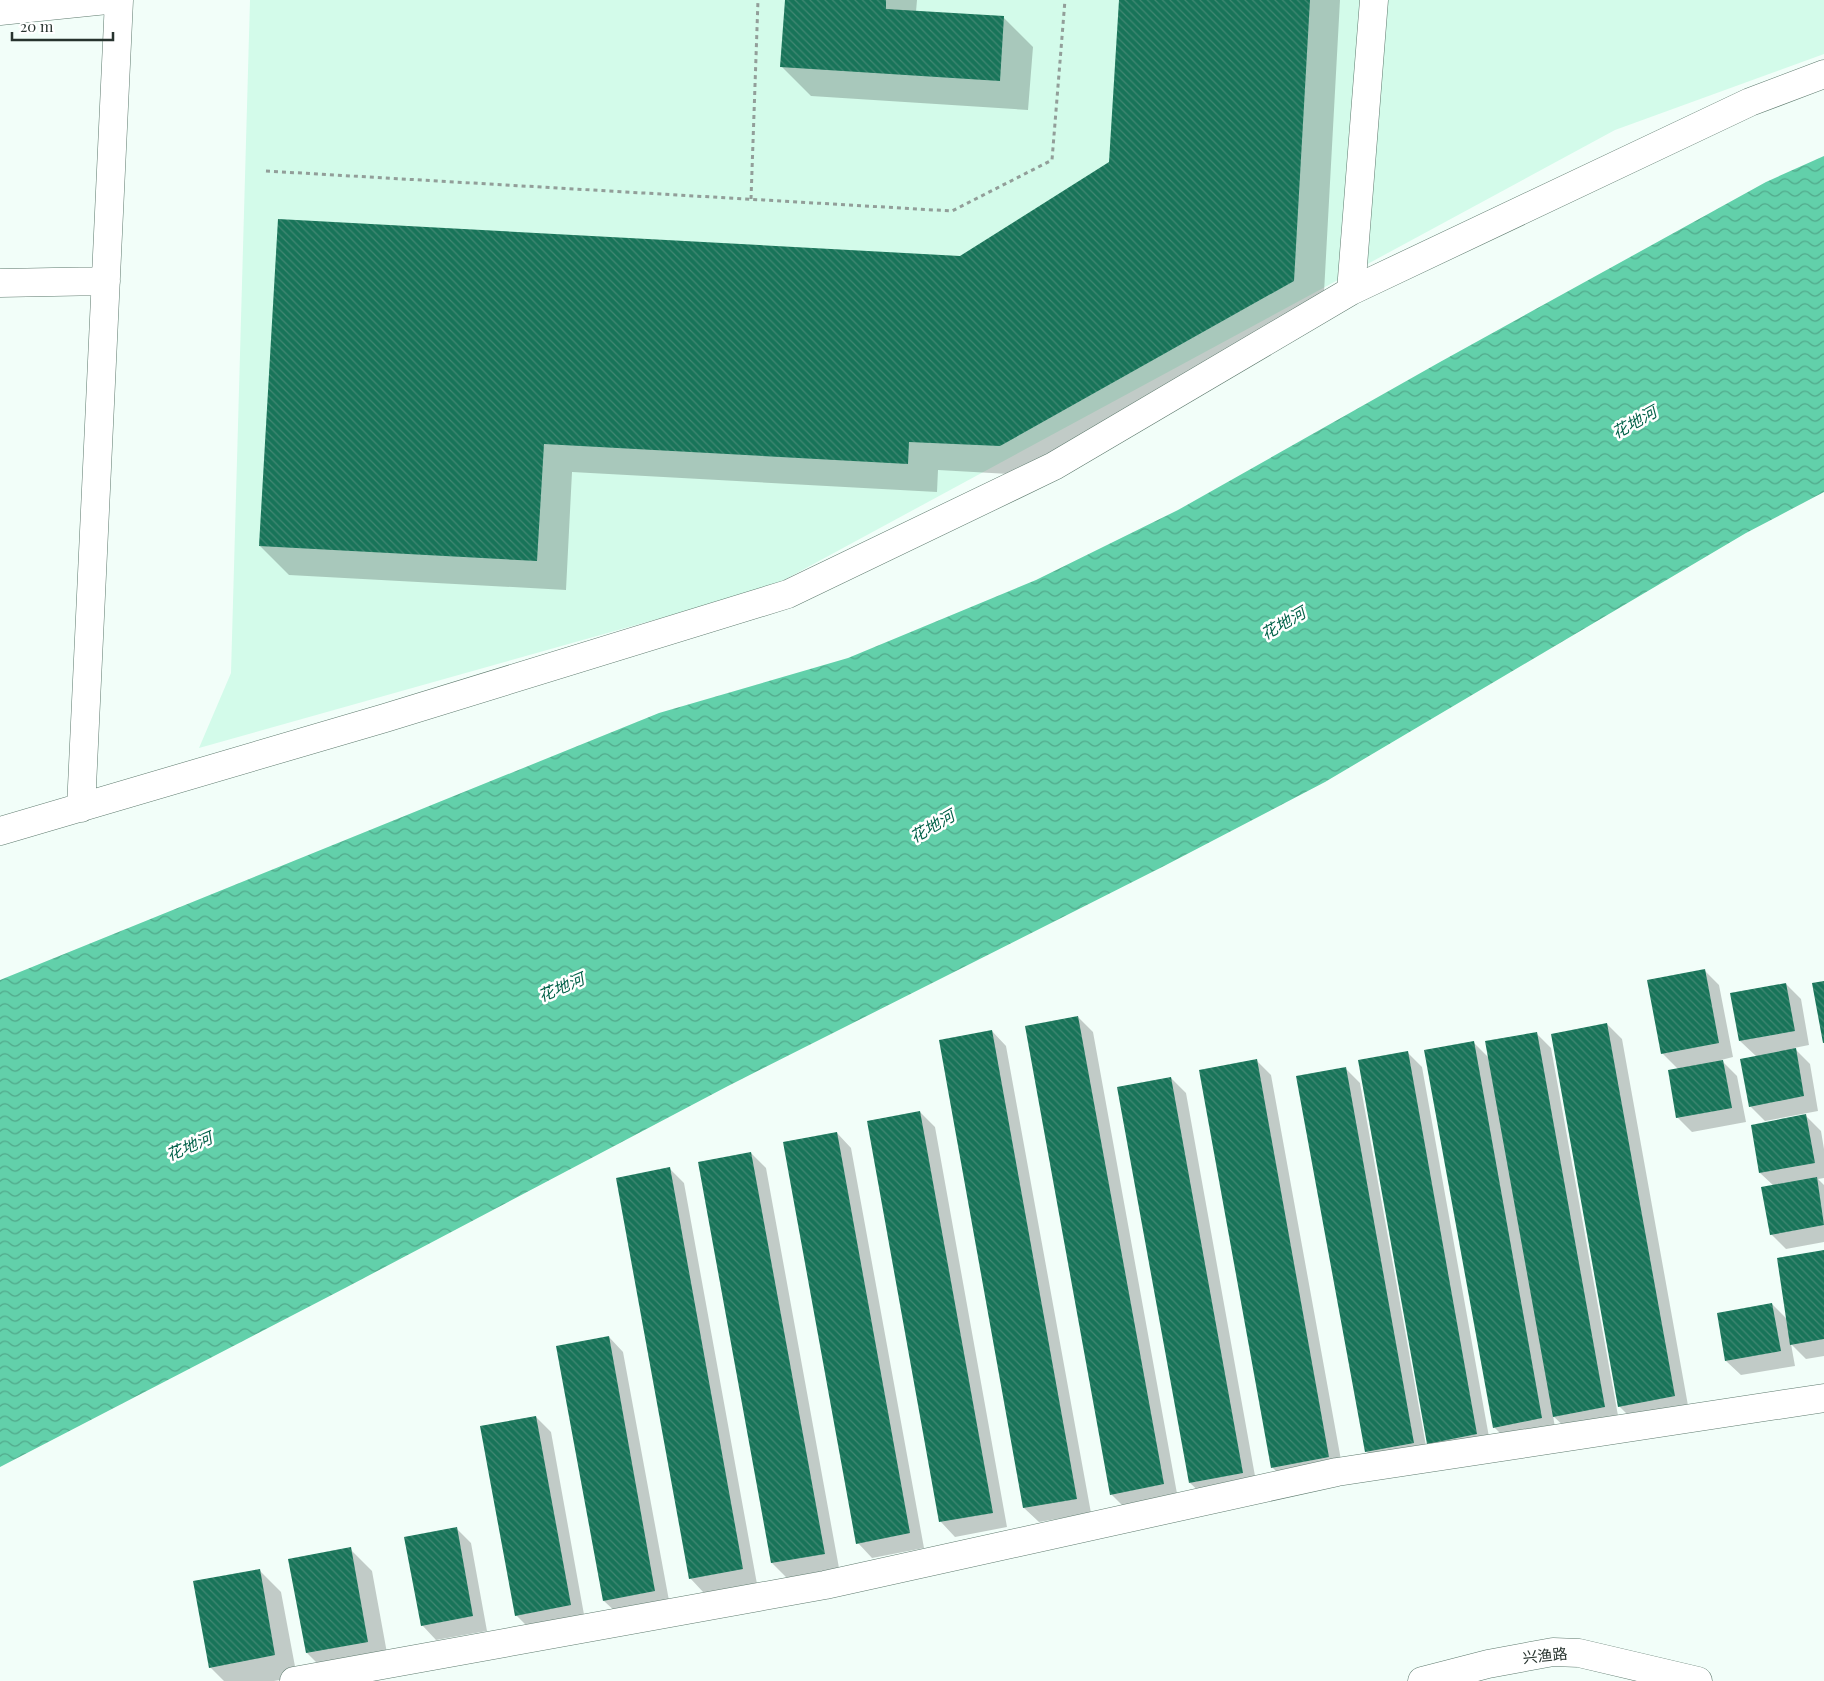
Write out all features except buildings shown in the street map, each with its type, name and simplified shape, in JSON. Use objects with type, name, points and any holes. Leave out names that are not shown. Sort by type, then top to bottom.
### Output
[{"type":"street","points":[[0,11],[108,0]]},
{"type":"street","points":[[81,808],[120,0]]},
{"type":"street","points":[[1350,291],[1374,0]]},
{"type":"street","points":[[0,831],[376,721],[788,594],[1054,466],[1350,291],[1750,102],[1824,74]]},
{"type":"street","points":[[0,283],[106,281]]},
{"type":"street","points":[[294,1681],[323,1678],[825,1585],[1337,1472],[1824,1398]]},
{"type":"street","name":"兴渔路","points":[[1422,1681],[1488,1664],[1552,1652],[1579,1653],[1698,1681]]},
{"type":"path","points":[[751,199],[758,0]]},
{"type":"path","points":[[266,171],[952,210],[1052,160],[1064,0]]},
{"type":"shaded area","points":[[250,0],[1824,0],[1824,54],[1615,130],[771,587],[199,748],[231,673]]},
{"type":"water","name":"花地河","points":[[1824,156],[1824,492],[1746,533],[1325,782],[1166,865],[728,1086],[0,1467],[0,980],[659,713],[848,658],[1036,580],[1178,510],[1440,362],[1766,182]]}]
